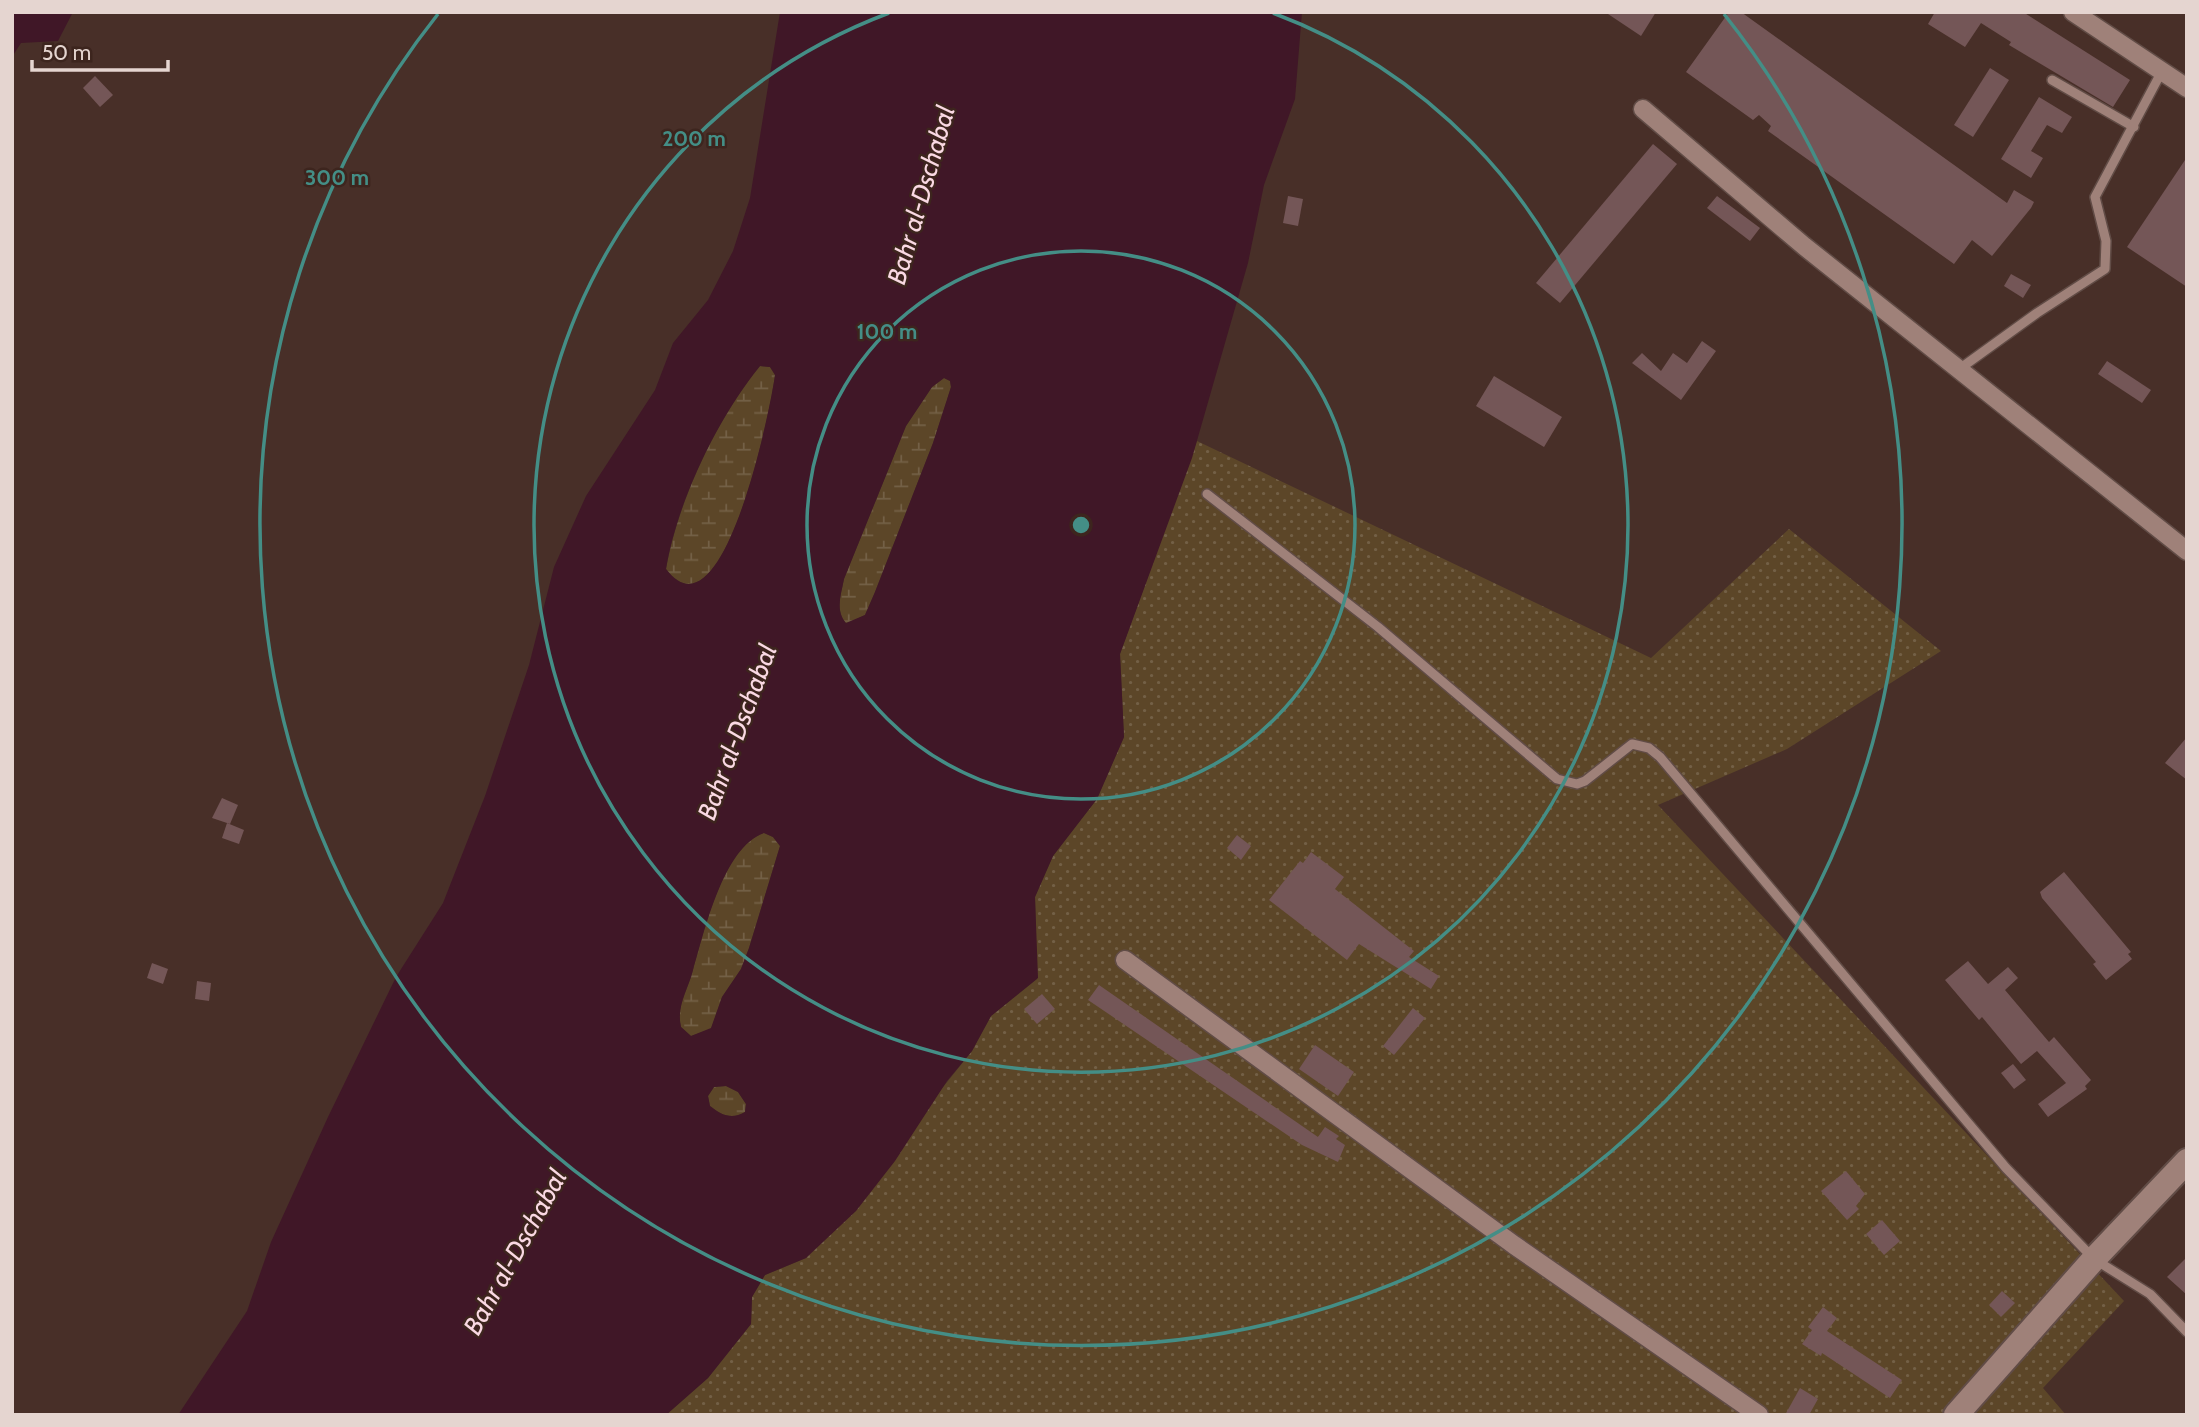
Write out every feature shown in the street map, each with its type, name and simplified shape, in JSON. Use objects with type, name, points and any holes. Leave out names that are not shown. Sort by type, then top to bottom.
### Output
[{"type":"main road","points":[[1956,1415],[2094,1259],[2187,1161]]},
{"type":"street","points":[[2073,12],[2187,88]]},
{"type":"street","points":[[1643,109],[1804,246],[2187,551]]},
{"type":"street","points":[[1125,960],[1514,1245],[1759,1415]]},
{"type":"lane","points":[[1958,370],[2037,313],[2105,270],[2106,241],[2095,197],[2162,71]]},
{"type":"lane","points":[[2052,80],[2134,127]]},
{"type":"lane","points":[[1207,494],[1378,627],[1557,779],[1577,784],[1585,781],[1632,744],[1649,748],[1660,757],[2006,1168],[2094,1259],[2150,1294],[2187,1332]]},
{"type":"green space","points":[[760,366],[770,367],[775,375],[754,471],[740,513],[724,550],[707,575],[687,584],[666,569],[689,489],[728,411]]},
{"type":"green space","points":[[944,378],[950,381],[951,387],[933,443],[875,592],[865,615],[846,624],[840,608],[844,579],[906,426],[932,387]]},
{"type":"green space","points":[[1197,441],[1651,658],[1789,529],[1941,651],[1787,749],[1658,805],[2124,1301],[2043,1388],[2066,1415],[666,1415],[708,1378],[751,1324],[752,1297],[765,1275],[806,1258],[972,1051],[991,1016],[1037,979],[1035,897],[1053,856],[1097,799],[1124,737],[1120,654]]},
{"type":"green space","points":[[764,833],[773,837],[780,846],[749,948],[741,969],[722,997],[711,1029],[691,1036],[681,1027],[680,1012],[709,914],[726,872],[737,855],[750,841]]},
{"type":"green space","points":[[726,1086],[738,1092],[746,1104],[745,1112],[736,1116],[727,1115],[710,1106],[708,1096],[714,1087]]},
{"type":"water","points":[[12,12],[73,12],[58,41],[21,43],[12,57]]},
{"type":"water","name":"Bahr al-Dschabal","points":[[780,12],[1302,12],[1295,99],[1264,185],[1248,263],[1192,458],[1120,654],[1124,737],[1097,799],[1053,856],[1035,897],[1038,978],[991,1016],[972,1051],[947,1081],[895,1161],[856,1211],[806,1258],[765,1275],[752,1297],[751,1324],[708,1378],[666,1415],[178,1415],[247,1311],[271,1242],[328,1117],[396,977],[443,903],[485,796],[529,665],[554,567],[586,496],[655,390],[673,343],[708,300],[733,251],[750,198]],"holes":[[[760,366],[770,367],[775,375],[754,470],[740,512],[724,549],[707,575],[687,584],[666,569],[671,543],[701,462],[744,387]],[[944,378],[950,381],[951,387],[933,443],[865,615],[846,623],[840,608],[844,579],[906,426],[932,387]],[[764,833],[773,837],[780,846],[741,969],[722,997],[711,1028],[691,1036],[681,1027],[683,998],[717,893],[737,855],[750,841]],[[726,1086],[738,1092],[746,1104],[745,1112],[736,1116],[727,1115],[710,1106],[708,1096],[714,1087]]]},
{"type":"building","points":[[1605,12],[1656,12],[1641,36]]},
{"type":"building","points":[[1729,12],[1741,12],[2007,203],[2014,190],[2034,202],[2031,208],[1992,256],[1972,240],[1954,264],[1768,131],[1771,126],[1759,115],[1753,120],[1686,72]]},
{"type":"building","points":[[1935,12],[2023,12],[2130,80],[2113,107],[2009,45],[2011,42],[1981,23],[1965,47],[1928,24]]},
{"type":"building","points":[[1990,68],[2009,80],[1973,137],[1954,125]]},
{"type":"building","points":[[95,76],[113,95],[100,107],[83,88]]},
{"type":"building","points":[[2039,97],[2072,117],[2062,133],[2047,125],[2031,151],[2043,158],[2031,178],[2001,159]]},
{"type":"building","points":[[1653,144],[1677,164],[1560,303],[1536,283]]},
{"type":"building","points":[[2187,157],[2187,287],[2127,247]]},
{"type":"building","points":[[1288,196],[1303,199],[1298,226],[1283,223]]},
{"type":"building","points":[[1717,196],[1760,228],[1750,241],[1707,208]]},
{"type":"building","points":[[2011,274],[2031,285],[2023,298],[2004,286]]},
{"type":"building","points":[[1702,341],[1716,351],[1681,400],[1632,363],[1642,353],[1661,371],[1673,353],[1687,363]]},
{"type":"building","points":[[2107,361],[2151,390],[2142,403],[2098,374]]},
{"type":"building","points":[[1494,376],[1562,417],[1544,447],[1476,406]]},
{"type":"building","points":[[2187,737],[2187,780],[2165,763]]},
{"type":"building","points":[[222,798],[238,805],[230,824],[212,818]]},
{"type":"building","points":[[227,823],[244,830],[239,844],[222,838]]},
{"type":"building","points":[[1237,835],[1251,846],[1241,860],[1227,848]]},
{"type":"building","points":[[1311,852],[1344,877],[1335,889],[1414,951],[1409,957],[1439,976],[1431,989],[1359,944],[1347,960],[1269,900],[1300,861],[1303,863]]},
{"type":"building","points":[[2064,872],[2131,952],[2128,954],[2132,959],[2106,980],[2093,964],[2096,962],[2042,898],[2040,892]]},
{"type":"building","points":[[1968,961],[1988,984],[2008,967],[2018,978],[2005,990],[2049,1042],[2054,1037],[2091,1080],[2085,1086],[2087,1089],[2048,1117],[2038,1104],[2066,1083],[2037,1051],[2021,1064],[1982,1017],[1979,1020],[1945,980]]},
{"type":"building","points":[[152,963],[168,969],[163,984],[147,978]]},
{"type":"building","points":[[197,981],[211,983],[209,1001],[195,999]]},
{"type":"building","points":[[1099,985],[1318,1137],[1325,1127],[1339,1136],[1336,1139],[1345,1145],[1338,1162],[1302,1145],[1088,1000]]},
{"type":"building","points":[[1042,994],[1055,1009],[1037,1024],[1024,1009]]},
{"type":"building","points":[[1413,1008],[1425,1018],[1394,1055],[1383,1046]]},
{"type":"building","points":[[1315,1045],[1354,1072],[1338,1096],[1299,1069]]},
{"type":"building","points":[[2013,1064],[2026,1080],[2014,1089],[2001,1073]]},
{"type":"building","points":[[1846,1171],[1865,1194],[1856,1206],[1859,1209],[1847,1220],[1821,1191]]},
{"type":"building","points":[[1882,1220],[1900,1241],[1884,1255],[1866,1234]]},
{"type":"building","points":[[2187,1257],[2187,1295],[2167,1277]]},
{"type":"building","points":[[2002,1291],[2015,1303],[2001,1317],[1989,1305]]},
{"type":"building","points":[[1823,1307],[1837,1318],[1827,1331],[1902,1380],[1890,1398],[1822,1353],[1821,1356],[1802,1344],[1812,1330],[1808,1327]]},
{"type":"building","points":[[1800,1388],[1818,1399],[1809,1415],[1785,1415]]}]
